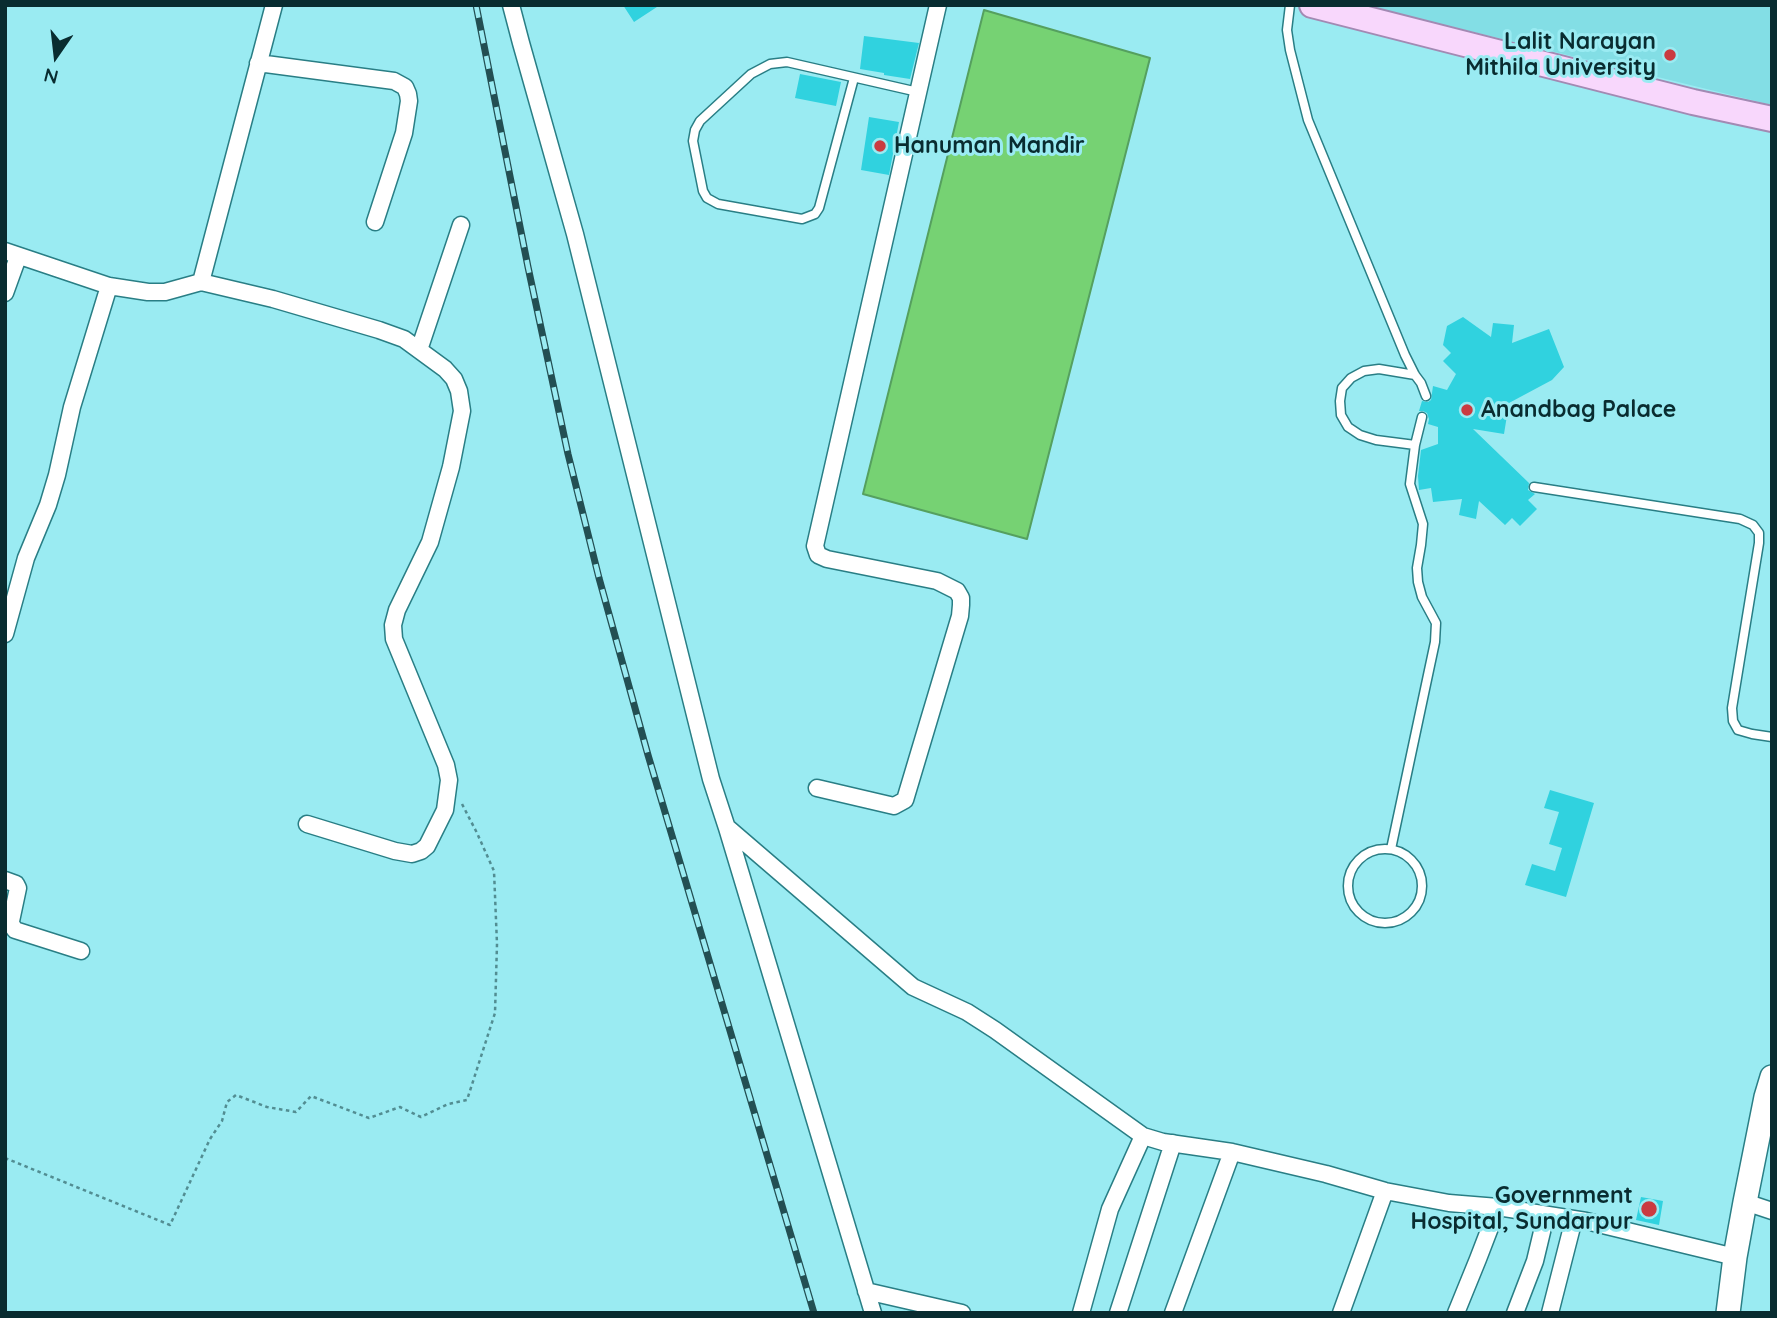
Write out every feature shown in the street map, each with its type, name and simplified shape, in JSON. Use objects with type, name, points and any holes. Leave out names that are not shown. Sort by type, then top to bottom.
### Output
[{"type":"main road","points":[[1312,5],[1693,102],[1772,119]]},
{"type":"main road","points":[[1728,1313],[1745,1202],[1772,1077]]},
{"type":"street","points":[[201,282],[274,5]]},
{"type":"street","points":[[511,5],[575,234],[711,779],[873,1313]]},
{"type":"street","points":[[817,788],[894,806],[905,800],[960,616],[961,598],[957,591],[937,581],[827,559],[818,555],[815,546],[938,5]]},
{"type":"street","points":[[258,63],[394,81],[405,87],[409,101],[404,133],[375,222]]},
{"type":"street","points":[[419,350],[461,225]]},
{"type":"street","points":[[5,293],[12,254],[109,286],[148,292],[166,292],[201,282],[273,299],[404,339],[445,369],[454,379],[462,411],[451,467],[430,542],[397,610],[393,625],[394,639],[446,765],[449,780],[445,810],[427,846],[412,854],[307,824]]},
{"type":"street","points":[[5,634],[22,569],[57,475],[72,407],[109,286]]},
{"type":"street","points":[[727,828],[913,987],[967,1012],[995,1030],[1143,1136],[1163,1142],[1232,1152],[1385,1191],[1449,1203],[1498,1207],[1574,1219],[1735,1256]]},
{"type":"street","points":[[5,880],[16,884],[18,888],[11,920],[15,930],[81,951]]},
{"type":"street","points":[[1081,1313],[1110,1209],[1143,1136]]},
{"type":"street","points":[[1118,1313],[1173,1143]]},
{"type":"street","points":[[1173,1313],[1232,1152]]},
{"type":"street","points":[[1341,1313],[1385,1191]]},
{"type":"street","points":[[1745,1202],[1772,1211]]},
{"type":"street","points":[[1456,1313],[1498,1207]]},
{"type":"street","points":[[1515,1313],[1535,1261],[1546,1215]]},
{"type":"street","points":[[1550,1313],[1574,1219]]},
{"type":"street","points":[[866,1291],[962,1313]]},
{"type":"lane","points":[[1290,5],[1287,30],[1290,50],[1308,120],[1405,355],[1422,383],[1426,396]]},
{"type":"lane","points":[[854,78],[815,215],[802,219],[718,204],[707,198],[703,191],[693,141],[695,130],[700,121],[751,74],[770,64],[787,62],[918,92]]},
{"type":"lane","points":[[1415,375],[1379,369],[1364,371],[1351,378],[1342,388],[1339,401],[1341,415],[1348,427],[1360,435],[1415,445]]},
{"type":"lane","points":[[1391,849],[1435,642],[1436,623],[1422,597],[1418,582],[1417,568],[1423,524],[1410,484],[1422,417]]},
{"type":"lane","points":[[1534,487],[1740,519],[1753,525],[1759,533],[1759,543],[1732,708],[1733,721],[1738,730],[1772,737]]},
{"type":"lane","points":[[1379,849],[1391,849],[1412,860],[1419,870],[1422,894],[1409,914],[1387,923],[1364,916],[1355,907],[1348,884],[1357,862],[1379,849]]},
{"type":"path","points":[[5,1158],[170,1225],[210,1139],[222,1121],[227,1102],[236,1095],[267,1107],[296,1112],[311,1096],[369,1118],[400,1107],[421,1117],[448,1104],[467,1100],[495,1013],[496,899],[494,871],[486,850],[449,780]]},
{"type":"shaded area","name":"Lalit Narayan Mithila University","points":[[1363,5],[1772,5],[1772,105]]},
{"type":"shaded area","points":[[984,10],[1150,58],[1027,539],[863,494]]},
{"type":"building","points":[[623,5],[660,5],[634,22]]},
{"type":"building","points":[[864,36],[919,43],[910,79],[860,69]]},
{"type":"building","points":[[800,74],[841,82],[836,106],[795,98]]},
{"type":"building","name":"Hanuman Mandir","points":[[869,117],[899,122],[889,175],[861,170]]},
{"type":"building","points":[[1463,317],[1491,337],[1493,323],[1514,325],[1512,343],[1549,329],[1564,367],[1552,380],[1509,403],[1504,434],[1473,429],[1529,483],[1528,490],[1535,494],[1528,500],[1537,509],[1520,526],[1512,518],[1505,525],[1479,501],[1476,519],[1459,515],[1462,499],[1433,502],[1431,488],[1419,490],[1421,450],[1438,444],[1438,427],[1428,424],[1427,413],[1419,411],[1422,401],[1431,400],[1433,386],[1447,390],[1456,374],[1443,361],[1451,353],[1443,345],[1447,326]]},
{"type":"building","points":[[1550,790],[1594,803],[1566,897],[1525,885],[1532,864],[1555,871],[1562,848],[1549,844],[1559,812],[1544,808]]},
{"type":"building","points":[[1641,1197],[1663,1201],[1659,1225],[1636,1220]]},
{"type":"railway","points":[[476,5],[568,454],[599,578],[648,755],[814,1313]]},
{"type":"place","name":"Lalit Narayan Mithila University","points":[[1670,55]]},
{"type":"place","name":"Hanuman Mandir","points":[[880,146]]},
{"type":"place","name":"Anandbag Palace","points":[[1467,410]]},
{"type":"place","name":"Government Hospital, Sundarpur","points":[[1649,1209]]}]
